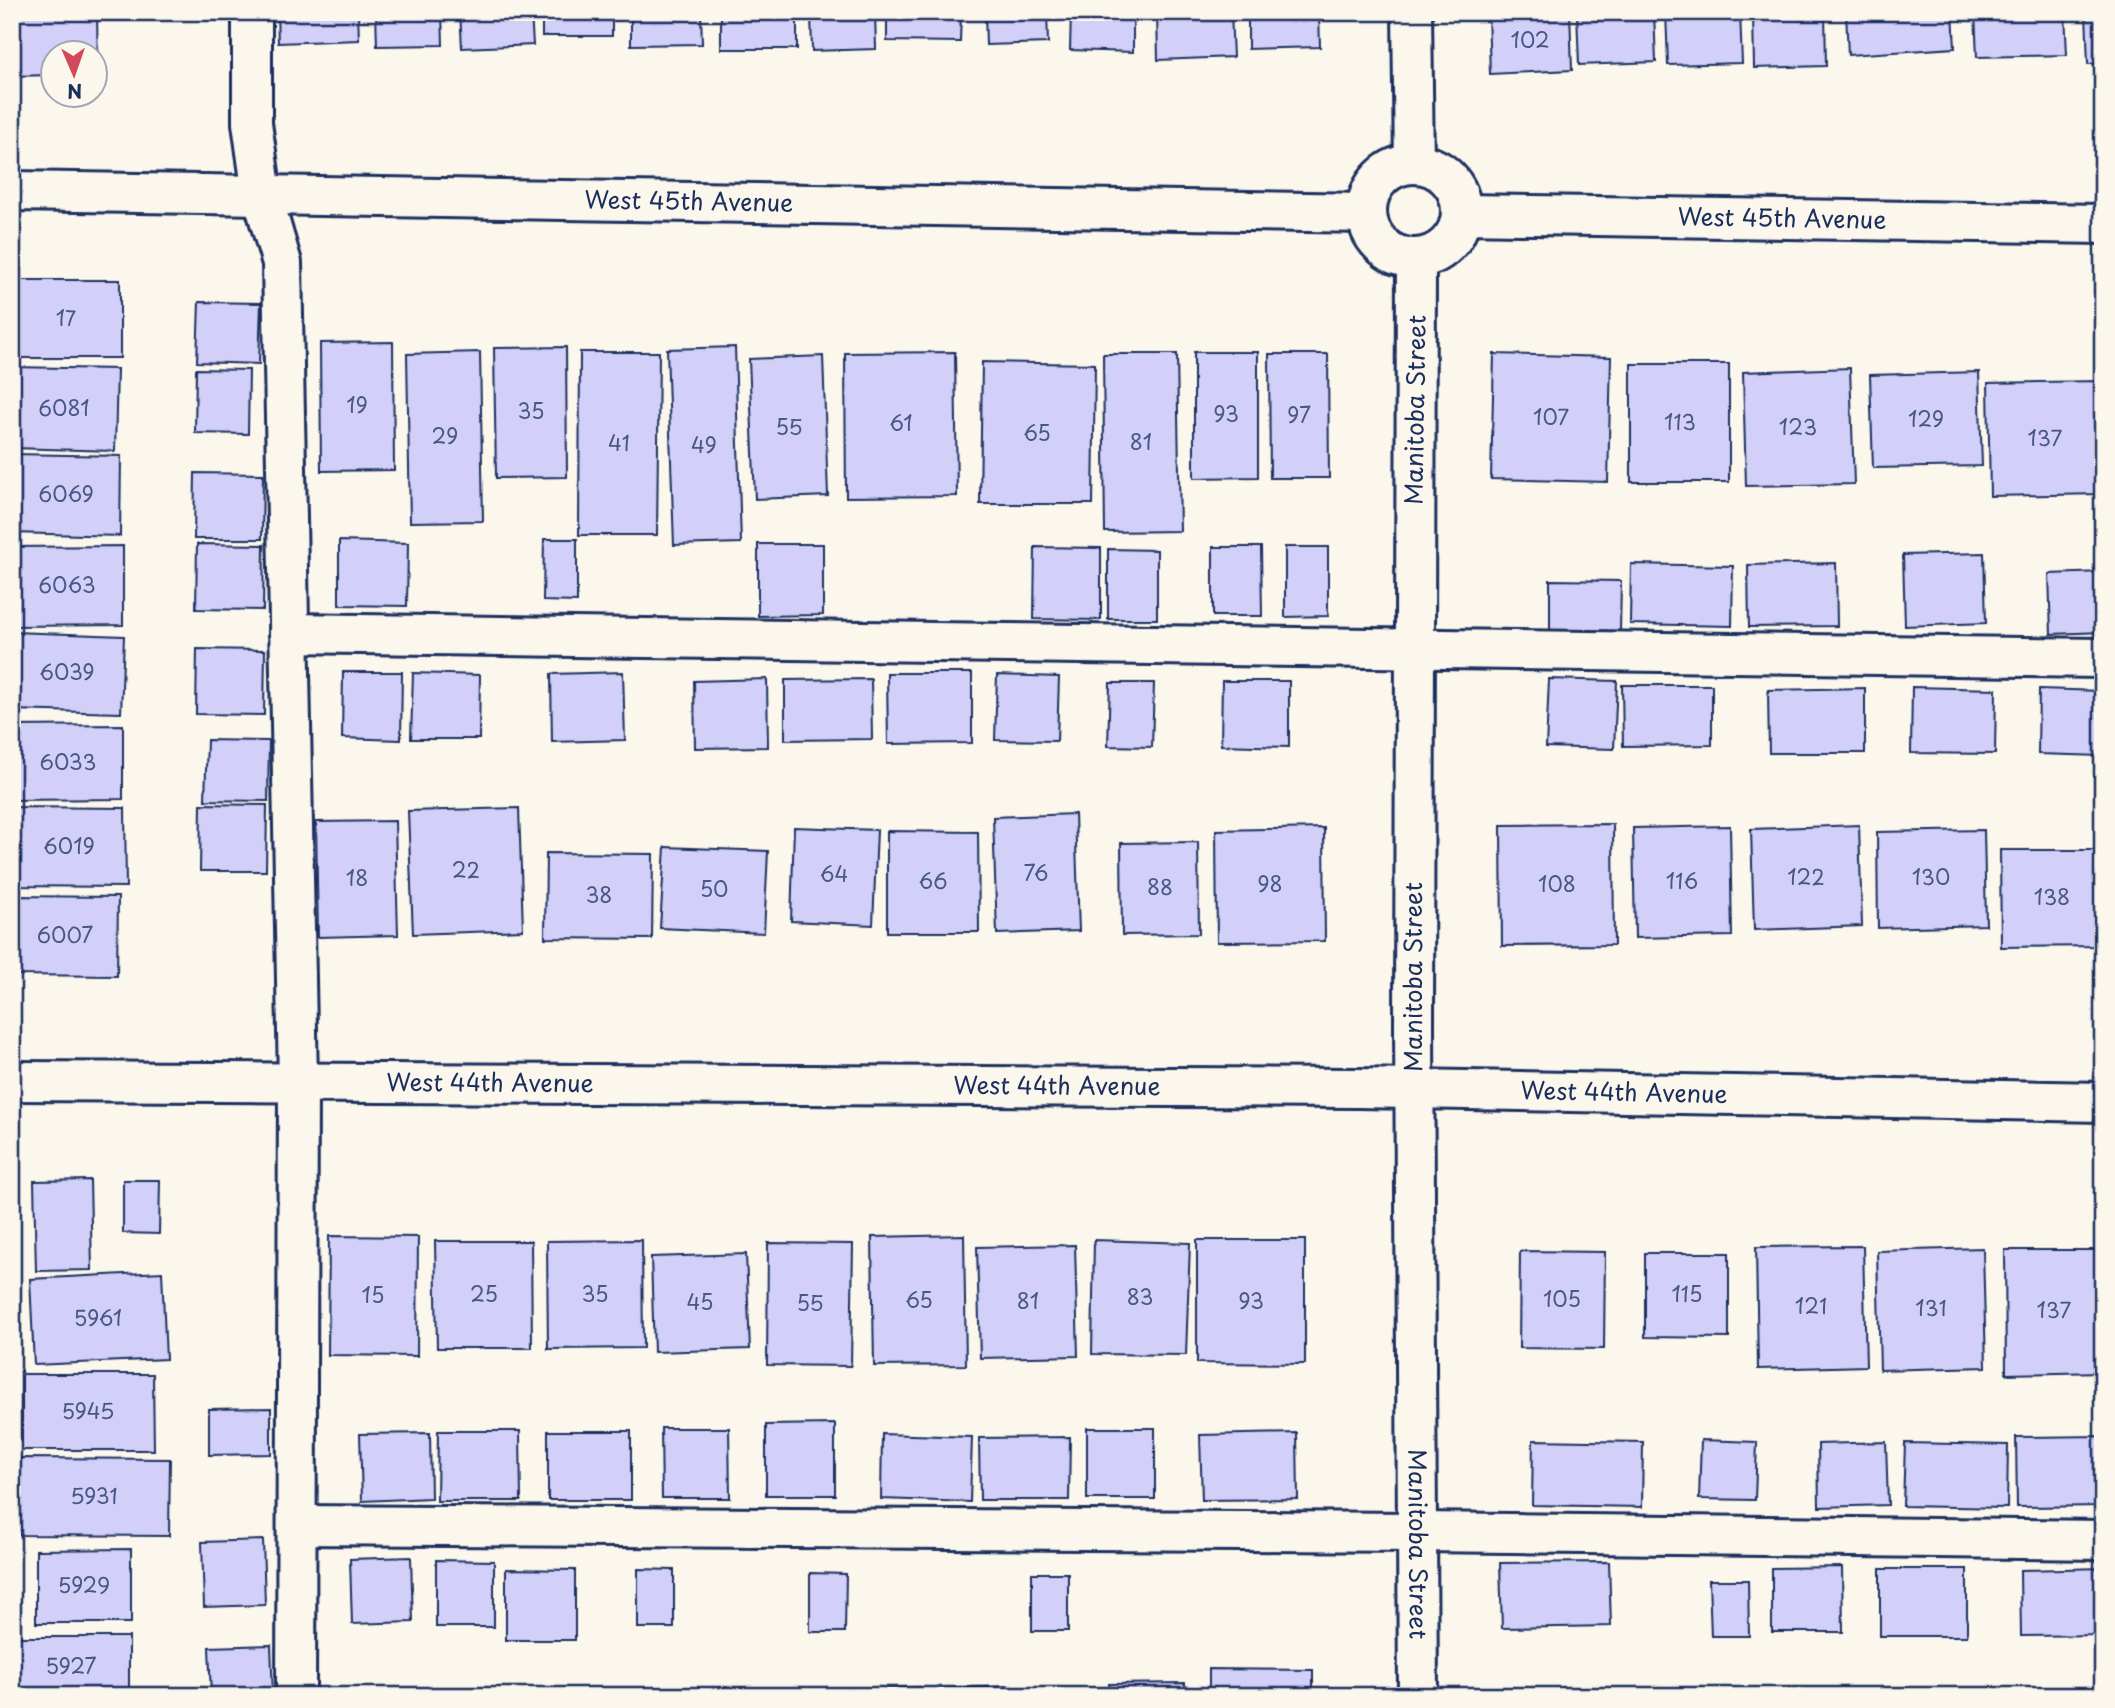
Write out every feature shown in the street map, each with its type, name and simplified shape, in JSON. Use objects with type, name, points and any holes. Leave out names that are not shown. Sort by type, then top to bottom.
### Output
[{"type":"street","points":[[252,12],[252,123],[262,195],[282,263],[298,1082],[296,1696]]},
{"type":"street","points":[[1412,12],[1414,164]]},
{"type":"street","points":[[1414,164],[1429,166],[1443,173],[1454,185],[1462,214],[1452,240],[1442,250],[1430,256],[1416,258],[1401,257],[1387,251],[1368,227],[1366,213],[1368,197],[1380,178],[1399,166],[1414,164]]},
{"type":"street","name":"West 45th Avenue","points":[[12,191],[1366,213]]},
{"type":"street","name":"West 45th Avenue","points":[[1462,214],[2103,224]]},
{"type":"street","name":"Manitoba Street","points":[[1416,258],[1414,1089],[1418,1696]]},
{"type":"street","points":[[289,633],[2103,658]]},
{"type":"street","name":"West 44th Avenue","points":[[12,1081],[1414,1089],[2103,1102]]},
{"type":"street","points":[[297,1525],[1417,1532],[2103,1540]]},
{"type":"building","points":[[12,12],[97,12],[97,38],[38,38],[38,75],[12,76]]},
{"type":"building","points":[[277,12],[358,12],[359,40],[278,43]]},
{"type":"building","points":[[376,12],[442,12],[443,45],[377,46]]},
{"type":"building","points":[[460,12],[531,12],[533,45],[462,48]]},
{"type":"building","points":[[542,12],[612,12],[612,36],[542,36]]},
{"type":"building","points":[[631,12],[701,12],[702,44],[631,45]]},
{"type":"building","points":[[721,12],[797,12],[797,49],[721,49]]},
{"type":"building","points":[[811,12],[875,12],[876,49],[812,51]]},
{"type":"building","points":[[887,12],[961,12],[960,42],[887,41]]},
{"type":"building","points":[[985,12],[1047,12],[1048,43],[986,45]]},
{"type":"building","points":[[1071,12],[1133,12],[1133,52],[1070,50]]},
{"type":"building","points":[[1157,12],[1231,12],[1233,57],[1158,60]]},
{"type":"building","points":[[1248,12],[1319,12],[1320,47],[1248,49]]},
{"type":"building","points":[[1488,12],[1570,12],[1572,70],[1490,74]]},
{"type":"building","points":[[1577,12],[1654,12],[1656,62],[1579,65]]},
{"type":"building","points":[[1666,12],[1740,12],[1742,63],[1668,65]]},
{"type":"building","points":[[1753,12],[1825,12],[1826,66],[1754,68]]},
{"type":"building","points":[[1846,12],[1953,12],[1955,48],[1848,55]]},
{"type":"building","points":[[1975,12],[2065,12],[2067,55],[1977,57]]},
{"type":"building","points":[[2086,12],[2103,12],[2103,63],[2088,64]]},
{"type":"building","points":[[12,280],[120,280],[120,358],[12,358]]},
{"type":"building","points":[[199,302],[261,303],[259,364],[197,362]]},
{"type":"building","points":[[393,342],[394,470],[321,471],[320,343]]},
{"type":"building","points":[[566,347],[567,477],[496,478],[494,348]]},
{"type":"building","points":[[735,347],[741,543],[674,545],[667,349]]},
{"type":"building","points":[[480,352],[483,521],[410,522],[407,354]]},
{"type":"building","points":[[580,352],[659,352],[657,535],[579,535]]},
{"type":"building","points":[[955,352],[957,496],[846,497],[845,353]]},
{"type":"building","points":[[1194,352],[1258,352],[1258,477],[1194,478]]},
{"type":"building","points":[[1103,354],[1177,354],[1180,531],[1105,532]]},
{"type":"building","points":[[1269,354],[1328,354],[1329,478],[1270,478]]},
{"type":"building","points":[[1494,354],[1611,357],[1608,482],[1491,479]]},
{"type":"building","points":[[823,356],[828,496],[755,499],[749,359]]},
{"type":"building","points":[[982,362],[1095,364],[1093,504],[980,504]]},
{"type":"building","points":[[1631,364],[1729,364],[1729,482],[1631,482]]},
{"type":"building","points":[[12,367],[117,369],[115,451],[12,448]]},
{"type":"building","points":[[1850,368],[1854,484],[1746,486],[1743,372]]},
{"type":"building","points":[[196,369],[249,370],[248,434],[195,433]]},
{"type":"building","points":[[1979,372],[1982,466],[1873,468],[1870,375]]},
{"type":"building","points":[[2100,381],[2102,494],[1990,496],[1988,383]]},
{"type":"building","points":[[12,454],[121,456],[120,536],[12,533]]},
{"type":"building","points":[[195,473],[263,474],[262,539],[194,539]]},
{"type":"building","points":[[544,539],[577,539],[577,602],[543,601]]},
{"type":"building","points":[[339,541],[408,543],[407,606],[339,605]]},
{"type":"building","points":[[197,544],[264,545],[263,610],[196,609]]},
{"type":"building","points":[[758,544],[823,544],[823,615],[758,616]]},
{"type":"building","points":[[123,546],[123,625],[12,626],[12,547]]},
{"type":"building","points":[[1035,547],[1101,548],[1101,620],[1034,619]]},
{"type":"building","points":[[1213,547],[1261,547],[1262,616],[1213,616]]},
{"type":"building","points":[[1285,547],[1328,547],[1328,616],[1285,617]]},
{"type":"building","points":[[1108,549],[1157,550],[1157,619],[1108,619]]},
{"type":"building","points":[[1984,553],[1986,623],[1905,626],[1903,555]]},
{"type":"building","points":[[1836,563],[1837,626],[1749,627],[1748,565]]},
{"type":"building","points":[[1631,564],[1733,566],[1732,626],[1630,624]]},
{"type":"building","points":[[2103,572],[2103,632],[2051,634],[2049,574]]},
{"type":"building","points":[[1550,580],[1621,581],[1620,631],[1550,630]]},
{"type":"building","points":[[12,632],[124,636],[121,713],[12,710]]},
{"type":"building","points":[[197,649],[265,650],[264,715],[196,714]]},
{"type":"building","points":[[343,672],[402,672],[401,740],[342,738]]},
{"type":"building","points":[[623,672],[625,740],[552,742],[551,674]]},
{"type":"building","points":[[413,673],[480,675],[479,739],[411,739]]},
{"type":"building","points":[[887,673],[972,673],[972,743],[888,744]]},
{"type":"building","points":[[997,675],[1059,677],[1057,741],[995,740]]},
{"type":"building","points":[[767,679],[768,747],[695,748],[694,681]]},
{"type":"building","points":[[871,679],[872,739],[785,740],[785,680]]},
{"type":"building","points":[[1549,679],[1617,681],[1614,749],[1546,747]]},
{"type":"building","points":[[1222,681],[1289,681],[1289,747],[1221,745]]},
{"type":"building","points":[[1110,683],[1154,683],[1152,747],[1108,746]]},
{"type":"building","points":[[1622,685],[1712,685],[1712,745],[1623,746]]},
{"type":"building","points":[[1912,687],[1996,689],[1995,754],[1911,753]]},
{"type":"building","points":[[1865,688],[1865,753],[1769,753],[1768,690]]},
{"type":"building","points":[[2039,689],[2103,691],[2103,756],[2038,754]]},
{"type":"building","points":[[123,725],[123,799],[12,800],[12,726]]},
{"type":"building","points":[[207,740],[269,741],[268,801],[205,800]]},
{"type":"building","points":[[201,804],[267,805],[266,871],[200,871]]},
{"type":"building","points":[[12,807],[125,808],[126,887],[12,886]]},
{"type":"building","points":[[519,808],[523,930],[413,934],[408,811]]},
{"type":"building","points":[[1075,814],[1079,931],[997,934],[993,817]]},
{"type":"building","points":[[395,821],[398,935],[318,937],[316,822]]},
{"type":"building","points":[[1613,824],[1614,945],[1502,946],[1501,825]]},
{"type":"building","points":[[1859,825],[1862,926],[1754,930],[1751,829]]},
{"type":"building","points":[[1730,826],[1732,936],[1635,938],[1633,828]]},
{"type":"building","points":[[794,827],[877,830],[873,925],[791,921]]},
{"type":"building","points":[[1324,828],[1325,941],[1217,942],[1216,830]]},
{"type":"building","points":[[1984,830],[1986,925],[1878,928],[1877,832]]},
{"type":"building","points":[[887,831],[978,832],[979,932],[887,932]]},
{"type":"building","points":[[1198,842],[1199,934],[1122,935],[1121,843]]},
{"type":"building","points":[[665,847],[768,851],[764,933],[660,928]]},
{"type":"building","points":[[2000,850],[2103,850],[2103,946],[2001,947]]},
{"type":"building","points":[[546,853],[653,854],[652,939],[545,938]]},
{"type":"building","points":[[12,896],[118,897],[117,976],[12,975]]},
{"type":"building","points":[[90,1180],[92,1270],[36,1271],[34,1181]]},
{"type":"building","points":[[123,1180],[160,1180],[159,1234],[123,1233]]},
{"type":"building","points":[[964,1235],[966,1365],[874,1366],[872,1237]]},
{"type":"building","points":[[329,1236],[418,1237],[417,1356],[328,1355]]},
{"type":"building","points":[[642,1240],[643,1348],[548,1349],[547,1241]]},
{"type":"building","points":[[1094,1240],[1190,1243],[1186,1355],[1092,1354]]},
{"type":"building","points":[[1197,1240],[1305,1240],[1305,1364],[1197,1363]]},
{"type":"building","points":[[435,1241],[531,1241],[532,1348],[437,1348]]},
{"type":"building","points":[[768,1243],[853,1244],[851,1366],[767,1365]]},
{"type":"building","points":[[1075,1245],[1078,1356],[980,1358],[977,1247]]},
{"type":"building","points":[[1863,1246],[1866,1366],[1758,1369],[1756,1247]]},
{"type":"building","points":[[1983,1248],[1986,1367],[1880,1370],[1877,1251]]},
{"type":"building","points":[[2005,1250],[2103,1250],[2103,1372],[2006,1374]]},
{"type":"building","points":[[1520,1251],[1605,1252],[1604,1349],[1519,1348]]},
{"type":"building","points":[[1645,1253],[1729,1253],[1729,1338],[1645,1337]]},
{"type":"building","points":[[746,1254],[750,1349],[654,1352],[651,1257]]},
{"type":"building","points":[[162,1272],[166,1359],[34,1365],[30,1279]]},
{"type":"building","points":[[22,1374],[153,1374],[154,1450],[22,1450]]},
{"type":"building","points":[[271,1408],[271,1454],[209,1455],[209,1409]]},
{"type":"building","points":[[835,1424],[835,1495],[766,1495],[766,1425]]},
{"type":"building","points":[[661,1428],[729,1428],[730,1498],[662,1498]]},
{"type":"building","points":[[1087,1428],[1155,1428],[1155,1499],[1087,1499]]},
{"type":"building","points":[[438,1431],[520,1431],[521,1501],[437,1501]]},
{"type":"building","points":[[548,1431],[631,1431],[631,1500],[548,1500]]},
{"type":"building","points":[[430,1433],[431,1498],[362,1501],[360,1434]]},
{"type":"building","points":[[1297,1433],[1298,1499],[1202,1500],[1200,1435]]},
{"type":"building","points":[[882,1434],[972,1437],[970,1502],[881,1499]]},
{"type":"building","points":[[2103,1436],[2103,1506],[2017,1507],[2016,1437]]},
{"type":"building","points":[[1070,1437],[1069,1500],[980,1500],[979,1438]]},
{"type":"building","points":[[1533,1440],[1643,1442],[1642,1507],[1532,1505]]},
{"type":"building","points":[[1701,1440],[1757,1442],[1755,1500],[1699,1499]]},
{"type":"building","points":[[1886,1442],[1888,1505],[1819,1507],[1818,1444]]},
{"type":"building","points":[[1905,1443],[2008,1445],[2007,1508],[1903,1506]]},
{"type":"building","points":[[20,1458],[170,1459],[169,1536],[19,1535]]},
{"type":"building","points":[[263,1540],[265,1605],[204,1607],[202,1542]]},
{"type":"building","points":[[131,1549],[131,1623],[36,1623],[36,1550]]},
{"type":"building","points":[[411,1557],[413,1622],[352,1624],[350,1559]]},
{"type":"building","points":[[436,1560],[494,1561],[494,1627],[436,1627]]},
{"type":"building","points":[[1609,1562],[1611,1626],[1502,1628],[1500,1563]]},
{"type":"building","points":[[1842,1567],[1843,1632],[1772,1632],[1772,1568]]},
{"type":"building","points":[[2103,1568],[2103,1635],[2021,1636],[2020,1570]]},
{"type":"building","points":[[506,1569],[575,1570],[575,1640],[506,1640]]},
{"type":"building","points":[[638,1569],[674,1570],[674,1628],[638,1628]]},
{"type":"building","points":[[1880,1569],[1967,1569],[1967,1636],[1880,1636]]},
{"type":"building","points":[[810,1573],[846,1574],[845,1632],[810,1632]]},
{"type":"building","points":[[1032,1573],[1068,1573],[1068,1631],[1032,1631]]},
{"type":"building","points":[[1709,1580],[1748,1580],[1749,1636],[1711,1636]]},
{"type":"building","points":[[12,1637],[129,1637],[129,1696],[12,1696]]},
{"type":"building","points":[[271,1645],[273,1696],[211,1696],[209,1647]]},
{"type":"building","points":[[1209,1669],[1313,1670],[1313,1696],[1209,1696]]},
{"type":"building","points":[[1185,1683],[1186,1696],[1110,1696],[1109,1684]]},
{"type":"building","points":[[1011,1686],[1012,1696],[937,1696],[937,1689]]},
{"type":"building","points":[[920,1687],[920,1696],[842,1696],[842,1691]]},
{"type":"building","points":[[742,1692],[742,1696],[663,1696]]}]
